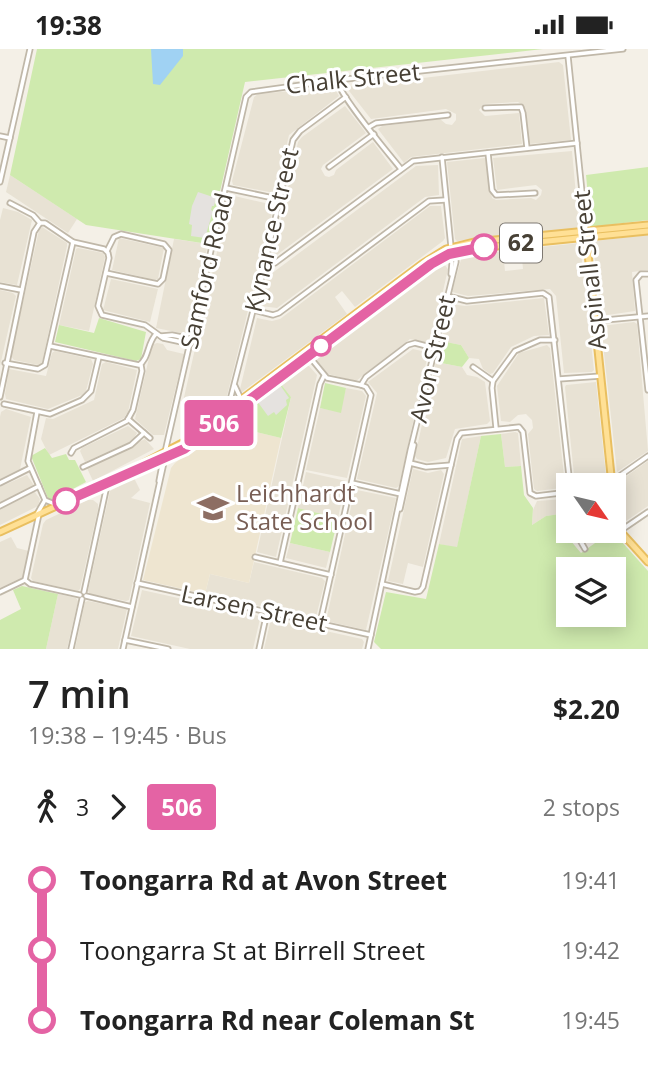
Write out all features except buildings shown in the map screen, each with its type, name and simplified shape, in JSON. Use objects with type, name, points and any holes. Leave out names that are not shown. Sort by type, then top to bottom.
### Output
[{"type":"main road","name":"62","points":[[106,482],[164,457],[452,251],[648,225]]},
{"type":"main road","name":"62","points":[[586,234],[648,231]]},
{"type":"main road","name":"Aspinall Street","points":[[586,234],[611,473]]},
{"type":"main road","name":"62","points":[[0,532],[192,443],[240,402]]},
{"type":"main road","points":[[626,538],[648,562]]},
{"type":"street","points":[[0,182],[30,49]]},
{"type":"street","name":"Chalk Street","points":[[251,92],[623,49]]},
{"type":"street","name":"Aspinall Street","points":[[568,56],[586,234]]},
{"type":"street","points":[[337,80],[346,97],[401,169]]},
{"type":"street","name":"Samford Road","points":[[159,483],[246,97],[251,92]]},
{"type":"street","name":"Kynance Street","points":[[228,411],[295,136],[346,97]]},
{"type":"street","points":[[485,108],[521,107],[527,148]]},
{"type":"street","points":[[369,128],[376,123],[448,115]]},
{"type":"street","points":[[329,167],[374,134]]},
{"type":"street","points":[[0,136],[10,138]]},
{"type":"street","points":[[265,264],[275,264],[414,160],[577,143]]},
{"type":"street","points":[[488,153],[492,190],[496,195],[535,193]]},
{"type":"street","name":"Avon Street","points":[[368,649],[456,263],[444,200],[442,157]]},
{"type":"street","points":[[226,188],[279,199]]},
{"type":"street","points":[[253,310],[273,315],[279,313],[429,201],[444,200]]},
{"type":"street","points":[[10,203],[73,242],[107,251]]},
{"type":"street","points":[[40,223],[35,228],[5,363],[0,397],[2,406],[55,413],[86,398],[92,387],[99,357]]},
{"type":"street","points":[[106,273],[158,284],[163,279],[169,252],[164,244],[121,234],[114,237],[107,251],[109,257],[98,306],[100,312],[145,325],[158,335],[191,342]]},
{"type":"street","points":[[5,363],[41,369],[45,365],[73,242]]},
{"type":"street","points":[[648,274],[636,280],[648,390]]},
{"type":"street","points":[[0,286],[21,290]]},
{"type":"street","points":[[447,296],[467,301],[543,293],[550,299],[569,473]]},
{"type":"street","points":[[595,321],[648,316]]},
{"type":"street","points":[[71,453],[128,419],[133,409],[148,343],[158,335]]},
{"type":"street","points":[[496,428],[493,381],[515,351],[540,340],[555,340]]},
{"type":"street","points":[[361,385],[366,377],[408,345],[415,343],[435,348]]},
{"type":"street","points":[[50,346],[141,365]]},
{"type":"street","points":[[307,354],[324,376],[366,387],[370,395],[320,624]]},
{"type":"street","points":[[473,367],[493,381]]},
{"type":"street","points":[[281,562],[324,376]]},
{"type":"street","points":[[559,379],[601,376]]},
{"type":"street","points":[[234,386],[240,402]]},
{"type":"street","points":[[232,393],[240,402]]},
{"type":"street","points":[[37,412],[28,456],[30,468],[45,500],[57,505]]},
{"type":"street","points":[[128,419],[150,438]]},
{"type":"street","points":[[382,584],[415,592],[423,587],[460,434],[517,426],[522,430],[531,494],[556,494]]},
{"type":"street","points":[[83,467],[131,445],[144,433]]},
{"type":"street","points":[[170,435],[179,445]]},
{"type":"street","points":[[624,473],[648,456]]},
{"type":"street","name":"Samford Road","points":[[123,649],[164,457]]},
{"type":"street","points":[[410,463],[426,467],[451,465]]},
{"type":"street","points":[[149,465],[159,474]]},
{"type":"street","points":[[0,483],[30,468]]},
{"type":"street","points":[[71,649],[105,498],[106,482]]},
{"type":"street","points":[[352,483],[402,495]]},
{"type":"street","points":[[0,506],[39,486]]},
{"type":"street","points":[[25,580],[38,514],[45,500]]},
{"type":"street","points":[[626,527],[648,512]]},
{"type":"street","points":[[30,518],[38,523]]},
{"type":"street","points":[[582,543],[585,549]]},
{"type":"street","points":[[256,557],[331,575]]},
{"type":"street","points":[[25,580],[35,585],[132,607]]},
{"type":"street","points":[[0,592],[25,580]]},
{"type":"street","name":"Larsen Street","points":[[137,583],[371,635]]},
{"type":"street","points":[[259,649],[267,612]]},
{"type":"street","points":[[125,640],[168,649]]},
{"type":"shaded area","points":[[559,62],[563,65],[571,140],[529,144],[523,105],[518,102],[484,104],[479,110],[485,116],[519,113],[522,144],[411,157],[404,163],[378,129],[382,126],[440,119],[452,125],[456,114],[446,109],[371,119],[346,87]]},
{"type":"shaded area","points":[[334,87],[339,96],[289,135],[274,193],[233,185],[254,97],[258,94]]},
{"type":"shaded area","points":[[345,106],[366,133],[323,165],[321,169],[325,176],[334,175],[336,170],[373,142],[393,169],[274,257],[298,142]]},
{"type":"shaded area","points":[[572,151],[579,228],[457,241],[455,239],[447,162],[485,158],[492,198],[536,200],[542,190],[536,185],[497,190],[493,158]]},
{"type":"shaded area","points":[[438,165],[439,195],[425,197],[277,308],[261,306],[267,277],[416,166]]},
{"type":"shaded area","points":[[10,175],[77,219],[68,233],[6,192]]},
{"type":"shaded area","points":[[198,192],[216,198],[205,238],[191,236],[192,225],[189,224]]},
{"type":"shaded area","points":[[230,195],[274,205],[224,408],[204,420],[196,409],[182,406]]},
{"type":"shaded area","points":[[430,206],[441,206],[445,238],[443,241],[355,307],[342,291],[335,297],[347,314],[242,392],[240,389],[257,318],[272,321],[280,319]]},
{"type":"shaded area","points":[[3,208],[32,220],[17,285],[0,282],[0,220]]},
{"type":"shaded area","points":[[42,227],[67,243],[67,246],[42,363],[38,365],[14,360],[11,356],[39,230]]},
{"type":"shaded area","points":[[648,235],[648,270],[632,272],[635,311],[601,316],[593,243]]},
{"type":"shaded area","points":[[119,238],[164,248],[158,279],[112,270]]},
{"type":"shaded area","points":[[174,239],[208,244],[186,334],[156,328]]},
{"type":"shaded area","points":[[580,243],[594,370],[592,372],[564,373],[556,296],[550,289],[468,296],[452,292],[462,256],[503,251],[505,271],[523,269],[521,249]]},
{"type":"shaded area","points":[[78,248],[103,253],[105,257],[89,331],[59,325]]},
{"type":"shaded area","points":[[442,262],[448,269],[431,344],[410,339],[356,381],[328,374],[317,360],[319,354]]},
{"type":"shaded area","points":[[111,279],[158,289],[150,322],[103,310]]},
{"type":"shaded area","points":[[0,290],[16,296],[0,366]]},
{"type":"shaded area","points":[[544,298],[549,335],[534,336],[511,347],[493,373],[483,369],[479,359],[469,358],[461,345],[441,341],[451,304],[465,306]]},
{"type":"shaded area","points":[[634,322],[637,324],[648,451],[617,472],[601,326]]},
{"type":"shaded area","points":[[163,344],[167,350],[184,354],[164,435],[153,435],[135,419],[152,345]]},
{"type":"shaded area","points":[[547,345],[550,348],[564,473],[556,473],[556,489],[534,489],[528,434],[533,428],[532,420],[526,414],[518,415],[510,422],[501,421],[497,386],[519,353]]},
{"type":"shaded area","points":[[413,349],[428,354],[399,486],[396,488],[357,479],[377,393],[368,382]]},
{"type":"shaded area","points":[[55,351],[91,359],[93,364],[86,391],[82,395],[48,409],[6,399],[9,369],[46,376],[52,353]]},
{"type":"shaded area","points":[[106,362],[137,370],[128,412],[124,418],[49,455],[41,439],[46,418],[53,419],[94,400],[102,364]]},
{"type":"shaded area","points":[[436,362],[462,367],[467,375],[485,382],[490,421],[487,424],[455,429],[446,458],[428,462],[415,456]]},
{"type":"shaded area","points":[[304,365],[309,366],[317,375],[276,557],[257,552],[291,397],[280,383]]},
{"type":"shaded area","points":[[596,382],[606,473],[574,473],[566,385]]},
{"type":"shaded area","points":[[280,385],[289,398],[286,400],[287,405],[276,415],[274,412],[268,416],[257,401]]},
{"type":"shaded area","points":[[346,388],[362,391],[366,396],[347,478],[306,470],[320,408],[340,412]]},
{"type":"shaded area","points":[[6,409],[31,417],[20,469],[0,479],[0,417],[1,412]]},
{"type":"shaded area","name":"Leichhardt State School","points":[[235,417],[244,429],[281,438],[249,583],[210,574],[205,594],[143,580],[171,468]]},
{"type":"shaded area","points":[[128,426],[137,433],[132,441],[85,462],[80,451],[82,448]]},
{"type":"shaded area","points":[[518,433],[521,466],[505,467],[501,434]]},
{"type":"shaded area","points":[[481,436],[457,548],[439,544],[462,439]]},
{"type":"shaded area","points":[[145,439],[154,449],[93,481],[87,468],[89,466]]},
{"type":"shaded area","points":[[648,461],[648,506],[626,521],[626,476]]},
{"type":"shaded area","points":[[413,469],[428,473],[441,470],[444,474],[423,567],[408,563],[403,584],[388,581]]},
{"type":"shaded area","points":[[306,472],[346,481],[338,518],[298,508]]},
{"type":"shaded area","points":[[27,475],[35,487],[0,504],[0,487]]},
{"type":"shaded area","points":[[134,478],[140,490],[131,498],[150,503],[129,600],[90,594],[88,591],[110,491]]},
{"type":"shaded area","points":[[357,490],[396,498],[366,630],[326,621],[354,493]]},
{"type":"shaded area","points":[[34,491],[40,499],[38,506],[0,525],[0,508]]},
{"type":"shaded area","points":[[88,500],[98,504],[98,509],[80,589],[78,591],[33,581],[31,578],[43,524],[46,520]]},
{"type":"shaded area","points":[[556,500],[556,515],[546,516],[532,525],[533,510],[537,501]]},
{"type":"shaded area","points":[[11,537],[17,548],[29,551],[23,577],[0,588],[0,542]]},
{"type":"shaded area","points":[[290,543],[330,552],[326,568],[286,558]]},
{"type":"shaded area","points":[[254,562],[322,578],[325,581],[316,617],[205,594],[210,574],[249,583]]},
{"type":"shaded area","points":[[142,590],[259,616],[253,649],[190,649],[131,636]]},
{"type":"shaded area","points":[[58,594],[76,598],[78,601],[67,649],[46,649]]},
{"type":"shaded area","points":[[85,602],[127,609],[118,649],[75,649]]},
{"type":"shaded area","points":[[271,619],[362,639],[362,649],[264,649]]},
{"type":"green space","points":[[37,49],[543,49],[245,82],[208,244],[86,225],[10,175]]},
{"type":"green space","points":[[648,167],[648,220],[591,227],[586,175]]},
{"type":"green space","points":[[99,318],[146,332],[141,359],[136,361],[55,342],[59,325],[94,333]]},
{"type":"green space","points":[[441,341],[461,345],[469,358],[462,367],[436,362]]},
{"type":"green space","points":[[280,383],[291,397],[281,438],[244,429],[235,417]]},
{"type":"green space","points":[[325,383],[346,388],[341,413],[320,408]]},
{"type":"green space","points":[[501,434],[505,467],[521,466],[524,495],[533,508],[532,525],[546,516],[556,515],[556,543],[573,543],[581,553],[595,543],[623,543],[648,571],[648,649],[381,649],[374,642],[386,592],[426,599],[439,544],[457,547],[481,436]]},
{"type":"green space","points":[[45,448],[52,458],[66,454],[69,460],[75,460],[86,482],[52,500],[48,498],[31,456]]},
{"type":"green space","points":[[298,508],[338,518],[330,552],[290,543]]},
{"type":"green space","points":[[22,586],[58,594],[46,649],[0,649],[0,620],[21,609],[13,590]]},
{"type":"water","points":[[151,49],[183,49],[183,56],[160,85],[153,84]]},
{"type":"bus line","name":"506","points":[[66,501],[184,449],[431,264],[449,254],[484,247]]},
{"type":"place","name":"Leichhardt State School","points":[[213,508]]}]
